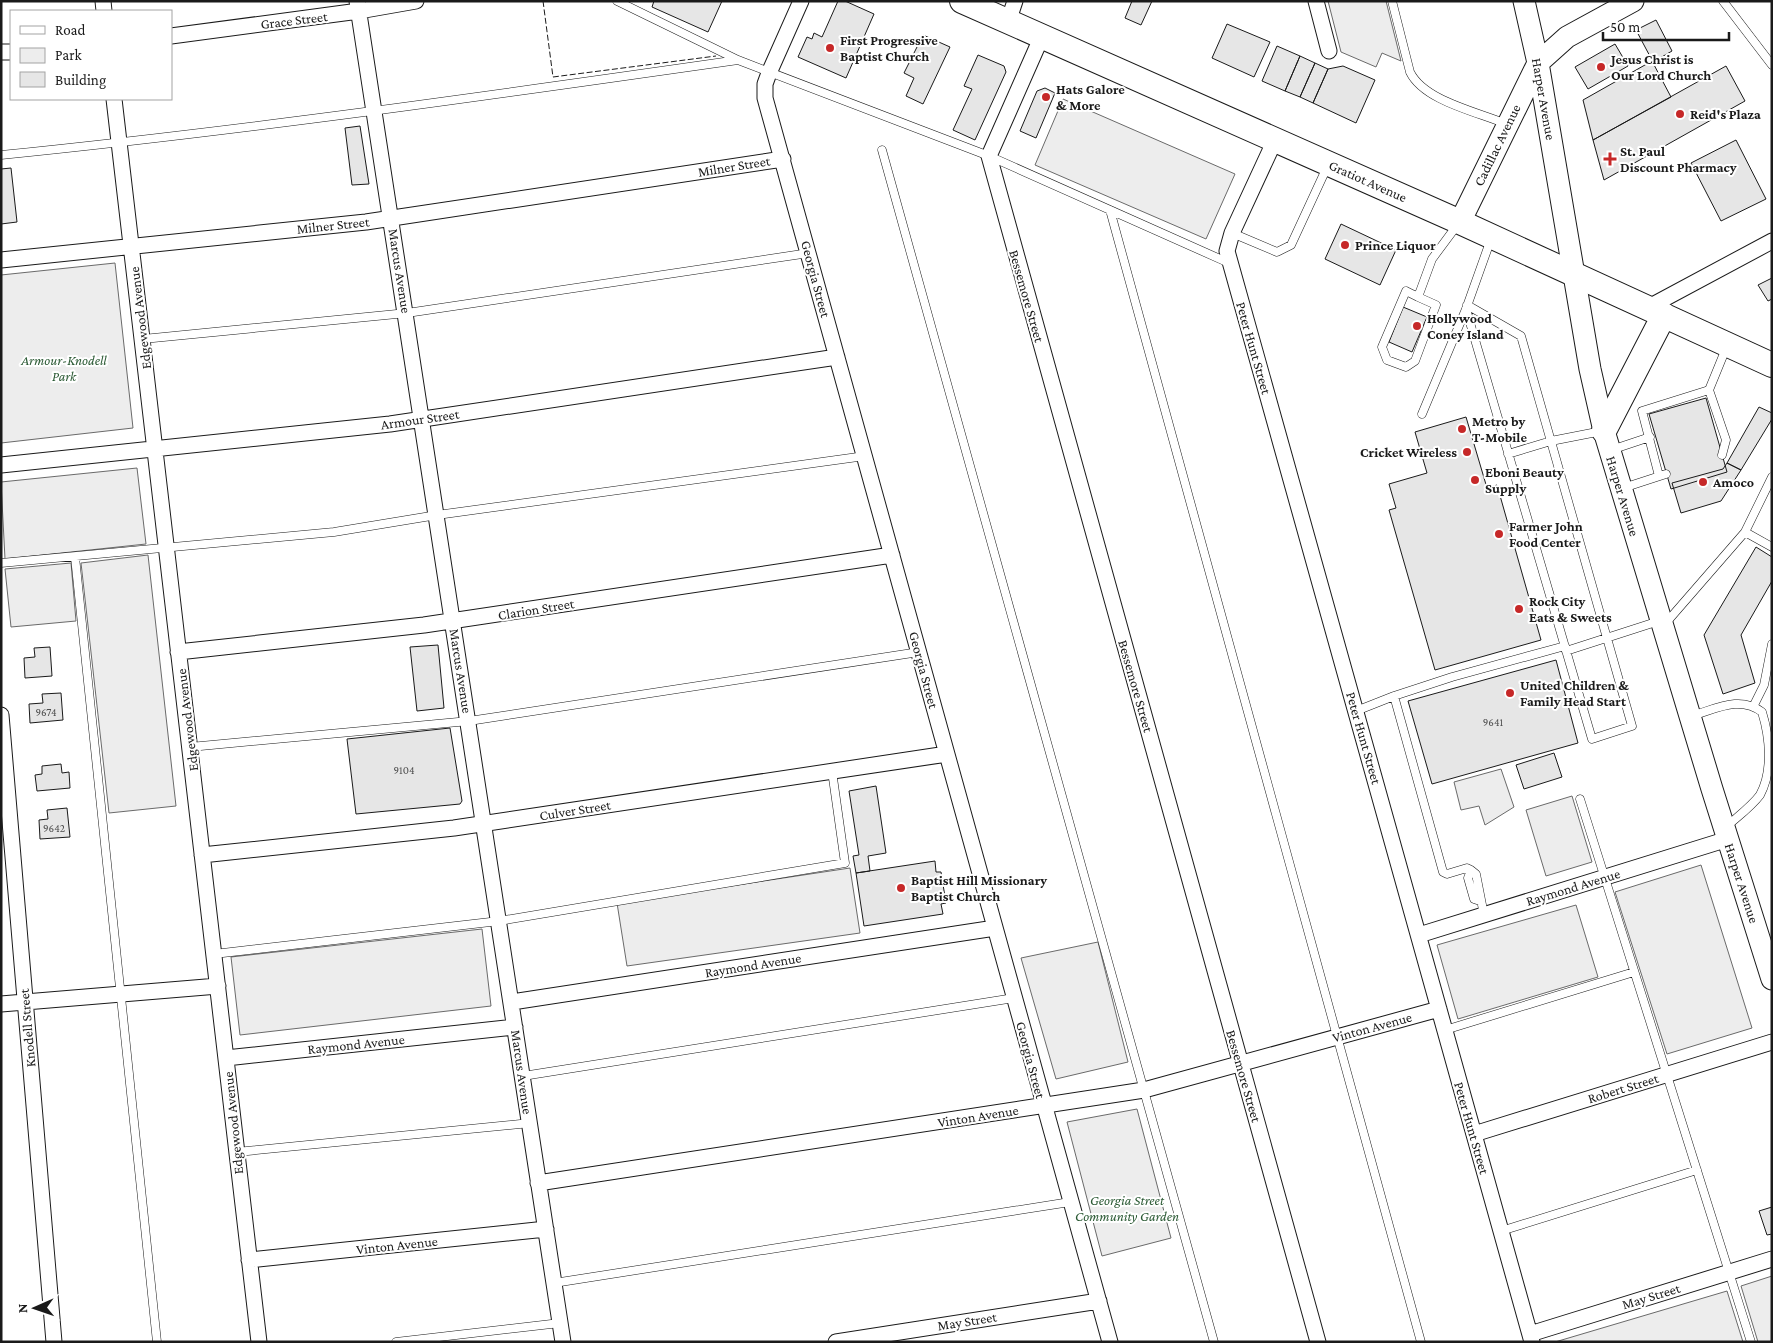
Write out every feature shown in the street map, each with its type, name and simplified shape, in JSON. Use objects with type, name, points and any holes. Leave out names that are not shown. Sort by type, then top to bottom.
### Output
[{"type":"main road","name":"Gratiot Avenue","points":[[962,1],[1012,11],[1042,36],[1460,222],[1772,365]]},
{"type":"main road","points":[[1607,441],[1656,311]]},
{"type":"street","name":"Grace Street","points":[[172,36],[358,6],[416,1]]},
{"type":"street","name":"Georgia Street","points":[[801,1],[769,73],[765,84],[765,98],[1110,1342]]},
{"type":"street","points":[[1316,1],[1329,51]]},
{"type":"street","name":"Harper Avenue","points":[[1524,1],[1538,64],[1590,368],[1607,441],[1726,834],[1770,966]]},
{"type":"street","name":"Cadillac Avenue","points":[[1460,222],[1506,124],[1538,64],[1567,37],[1633,1]]},
{"type":"street","name":"Marcus Avenue","points":[[358,6],[376,111],[563,1342]]},
{"type":"street","points":[[989,156],[1042,36]]},
{"type":"street","name":"Edgewood Avenue","points":[[114,100],[259,1342]]},
{"type":"street","name":"Peter Hunt Street","points":[[1275,140],[1232,234],[1227,251],[1531,1338]]},
{"type":"street","name":"Bessemore Street","points":[[989,156],[1318,1342]]},
{"type":"street","name":"Milner Street","points":[[1,260],[392,218],[783,159]]},
{"type":"street","points":[[1656,311],[1772,241]]},
{"type":"street","name":"Armour Street","points":[[1,465],[423,420],[837,357]]},
{"type":"street","name":"Clarion Street","points":[[178,652],[453,621],[892,555]]},
{"type":"street","name":"Knodell Street","points":[[1,715],[54,1342]]},
{"type":"street","name":"Culver Street","points":[[202,855],[485,824],[947,754]]},
{"type":"street","name":"Raymond Avenue","points":[[1419,935],[1482,908],[1604,878],[1726,834]]},
{"type":"street","name":"Raymond Avenue","points":[[512,1002],[994,928]]},
{"type":"street","points":[[1,1004],[218,986]]},
{"type":"street","name":"Vinton Avenue","points":[[538,1183],[1144,1090],[1439,1009]]},
{"type":"street","name":"Raymond Avenue","points":[[226,1058],[515,1027]]},
{"type":"street","name":"Robert Street","points":[[1474,1134],[1772,1042]]},
{"type":"street","name":"Vinton Avenue","points":[[249,1260],[546,1229]]},
{"type":"street","name":"May Street","points":[[1531,1338],[1772,1259]]},
{"type":"street","name":"May Street","points":[[836,1342],[1099,1301]]},
{"type":"lane","points":[[617,1],[738,60],[989,156],[1231,264]]},
{"type":"lane","points":[[1392,1],[1410,72],[1415,82],[1438,97],[1506,124]]},
{"type":"lane","points":[[1723,1],[1772,64]]},
{"type":"lane","points":[[1,155],[120,143],[376,111],[738,60]]},
{"type":"lane","points":[[882,150],[1214,1342]]},
{"type":"lane","points":[[1232,234],[1278,252],[1291,245],[1328,164]]},
{"type":"lane","points":[[1110,210],[1422,1342]]},
{"type":"lane","points":[[1418,297],[1432,259],[1460,222]]},
{"type":"lane","points":[[1422,414],[1467,307],[1491,237]]},
{"type":"lane","points":[[142,339],[406,313],[809,253]]},
{"type":"lane","points":[[1406,291],[1418,297],[1436,305],[1415,361],[1406,367],[1387,360],[1382,348],[1406,291]]},
{"type":"lane","points":[[1467,307],[1521,336],[1632,726],[1592,738],[1508,454],[1467,307]]},
{"type":"lane","points":[[1622,488],[1663,475],[1642,410],[1665,407],[1692,399],[1709,390],[1728,344]]},
{"type":"lane","points":[[1709,390],[1726,440],[1722,456]]},
{"type":"lane","points":[[1508,454],[1551,441],[1607,441],[1650,437]]},
{"type":"lane","points":[[1,563],[334,532],[437,515],[865,456]]},
{"type":"lane","points":[[1356,711],[1452,677],[1661,624],[1745,532],[1772,477]]},
{"type":"lane","points":[[1745,532],[1772,547]]},
{"type":"lane","points":[[75,557],[157,1342]]},
{"type":"lane","points":[[1754,705],[1764,685],[1772,644]]},
{"type":"lane","points":[[190,747],[469,721],[919,652]]},
{"type":"lane","points":[[1394,696],[1443,872],[1447,874],[1468,868],[1476,874],[1482,896],[1482,908]]},
{"type":"lane","points":[[1690,717],[1738,702],[1754,705],[1762,712],[1766,726],[1770,758],[1769,778],[1759,795],[1726,834]]},
{"type":"lane","points":[[214,954],[499,921],[845,863],[832,771]]},
{"type":"lane","points":[[1580,799],[1751,1342]]},
{"type":"lane","points":[[1445,1030],[1634,972]]},
{"type":"lane","points":[[523,1076],[1014,998]]},
{"type":"lane","points":[[237,1152],[530,1123]]},
{"type":"lane","points":[[1501,1231],[1697,1170]]},
{"type":"lane","points":[[554,1284],[1070,1202]]},
{"type":"lane","points":[[396,1342],[560,1323]]},
{"type":"green space","points":[[1328,1],[1386,1],[1401,61],[1382,53],[1376,67],[1341,52]]},
{"type":"green space","points":[[1063,99],[1235,174],[1206,239],[1035,165]]},
{"type":"green space","name":"Armour-Knodell Park","points":[[115,263],[133,428],[1,443],[1,275]]},
{"type":"green space","points":[[137,468],[146,544],[5,559],[1,482]]},
{"type":"green space","points":[[148,555],[176,806],[109,813],[81,563]]},
{"type":"green space","points":[[71,563],[76,621],[11,627],[5,569]]},
{"type":"green space","points":[[1501,769],[1514,807],[1485,825],[1479,806],[1461,810],[1454,782]]},
{"type":"green space","points":[[1572,796],[1592,862],[1546,876],[1526,810]]},
{"type":"green space","points":[[1701,865],[1752,1028],[1667,1054],[1615,892]]},
{"type":"green space","points":[[850,868],[860,933],[627,966],[617,903]]},
{"type":"green space","points":[[1576,905],[1598,977],[1458,1019],[1437,945]]},
{"type":"green space","points":[[482,929],[491,1006],[240,1035],[231,957]]},
{"type":"green space","points":[[1098,942],[1128,1062],[1056,1079],[1021,958]]},
{"type":"green space","name":"Georgia Street Community Garden","points":[[1137,1109],[1171,1238],[1102,1256],[1067,1122]]},
{"type":"green space","points":[[1772,1276],[1772,1342],[1758,1342],[1741,1286]]},
{"type":"green space","points":[[1727,1291],[1743,1342],[1555,1342]]},
{"type":"building","points":[[654,1],[722,1],[708,32],[652,7]]},
{"type":"building","name":"First Progressive Baptist Church","points":[[838,1],[845,1],[874,14],[846,78],[798,57],[807,37],[812,39],[814,33],[822,37]]},
{"type":"building","points":[[1132,1],[1152,1],[1141,25],[1125,18]]},
{"type":"building","points":[[1656,20],[1672,51],[1653,62],[1636,30]]},
{"type":"building","points":[[1227,24],[1270,42],[1254,77],[1212,58]]},
{"type":"building","points":[[923,35],[950,47],[923,104],[906,96],[914,78],[904,73]]},
{"type":"building","name":"Jesus Christ is Our Lord Church","points":[[1615,44],[1628,66],[1588,89],[1575,67]]},
{"type":"building","points":[[1277,46],[1300,56],[1285,91],[1262,81]]},
{"type":"building","points":[[978,55],[1004,66],[1006,72],[975,140],[953,130],[972,89],[964,86]]},
{"type":"building","points":[[1300,56],[1315,63],[1300,97],[1285,91]]},
{"type":"building","points":[[1652,61],[1671,97],[1593,140],[1583,100]]},
{"type":"building","points":[[1315,63],[1328,69],[1313,103],[1300,97]]},
{"type":"building","points":[[1343,66],[1375,80],[1356,123],[1313,103],[1328,69]]},
{"type":"building","name":"Reid's Plaza","points":[[1726,66],[1745,101],[1604,180],[1593,140]]},
{"type":"building","points":[[1045,88],[1055,93],[1036,138],[1020,131],[1037,91]]},
{"type":"building","points":[[360,126],[369,184],[352,185],[345,128]]},
{"type":"building","points":[[1736,140],[1766,199],[1721,221],[1691,163]]},
{"type":"building","points":[[11,168],[17,222],[1,224],[1,169]]},
{"type":"building","points":[[1341,224],[1396,250],[1380,285],[1325,259]]},
{"type":"building","points":[[1772,278],[1772,299],[1768,301],[1758,285]]},
{"type":"building","points":[[1403,307],[1427,317],[1412,352],[1389,342]]},
{"type":"building","points":[[1706,398],[1727,472],[1671,489],[1649,414]]},
{"type":"building","points":[[1759,407],[1772,413],[1772,419],[1741,470],[1727,463]]},
{"type":"building","points":[[1466,417],[1487,488],[1497,485],[1541,640],[1435,670],[1389,510],[1396,508],[1389,484],[1427,473],[1415,432]]},
{"type":"building","points":[[1727,463],[1741,470],[1721,501],[1681,513],[1672,483],[1723,469]]},
{"type":"building","points":[[1756,547],[1772,557],[1772,581],[1741,635],[1755,683],[1723,694],[1704,635]]},
{"type":"building","points":[[438,645],[444,708],[417,711],[410,647]]},
{"type":"building","points":[[50,647],[52,676],[25,678],[24,658],[35,657],[34,648]]},
{"type":"building","points":[[1556,660],[1578,743],[1432,784],[1408,701]]},
{"type":"building","points":[[61,693],[63,720],[30,723],[29,704],[43,703],[42,694]]},
{"type":"building","points":[[450,728],[462,801],[460,804],[356,814],[347,739]]},
{"type":"building","points":[[1554,753],[1562,777],[1524,789],[1516,765]]},
{"type":"building","points":[[61,764],[62,773],[69,772],[70,788],[37,791],[35,775],[42,774],[42,766]]},
{"type":"building","points":[[876,786],[886,853],[868,856],[870,871],[856,873],[853,856],[859,855],[849,791]]},
{"type":"building","points":[[67,808],[70,837],[40,839],[39,820],[48,819],[47,810]]},
{"type":"building","name":"Baptist Hill Missionary Baptist Church","points":[[935,861],[936,872],[941,872],[946,903],[941,904],[943,914],[864,926],[856,873]]},
{"type":"building","points":[[1772,1207],[1772,1234],[1767,1235],[1759,1211]]},
{"type":"fence","points":[[543,1],[553,77],[716,56]]},
{"type":"place","name":"First Progressive Baptist Church","points":[[830,48]]},
{"type":"place","name":"Jesus Christ is Our Lord Church","points":[[1601,67]]},
{"type":"place","name":"Hats Galore & More","points":[[1046,97]]},
{"type":"place","name":"Reid's Plaza","points":[[1680,114]]},
{"type":"place","name":"St. Paul Discount Pharmacy","points":[[1610,159]]},
{"type":"place","name":"Prince Liquor","points":[[1345,245]]},
{"type":"place","name":"Hollywood Coney Island","points":[[1417,326]]},
{"type":"place","name":"Metro by T-Mobile","points":[[1462,429]]},
{"type":"place","name":"Cricket Wireless","points":[[1467,452]]},
{"type":"place","name":"Eboni Beauty Supply","points":[[1475,480]]},
{"type":"place","name":"Amoco","points":[[1703,482]]},
{"type":"place","name":"Farmer John Food Center","points":[[1499,534]]},
{"type":"place","name":"Rock City Eats & Sweets","points":[[1519,609]]},
{"type":"place","name":"United Children & Family Head Start","points":[[1510,693]]},
{"type":"place","name":"Baptist Hill Missionary Baptist Church","points":[[901,888]]}]
